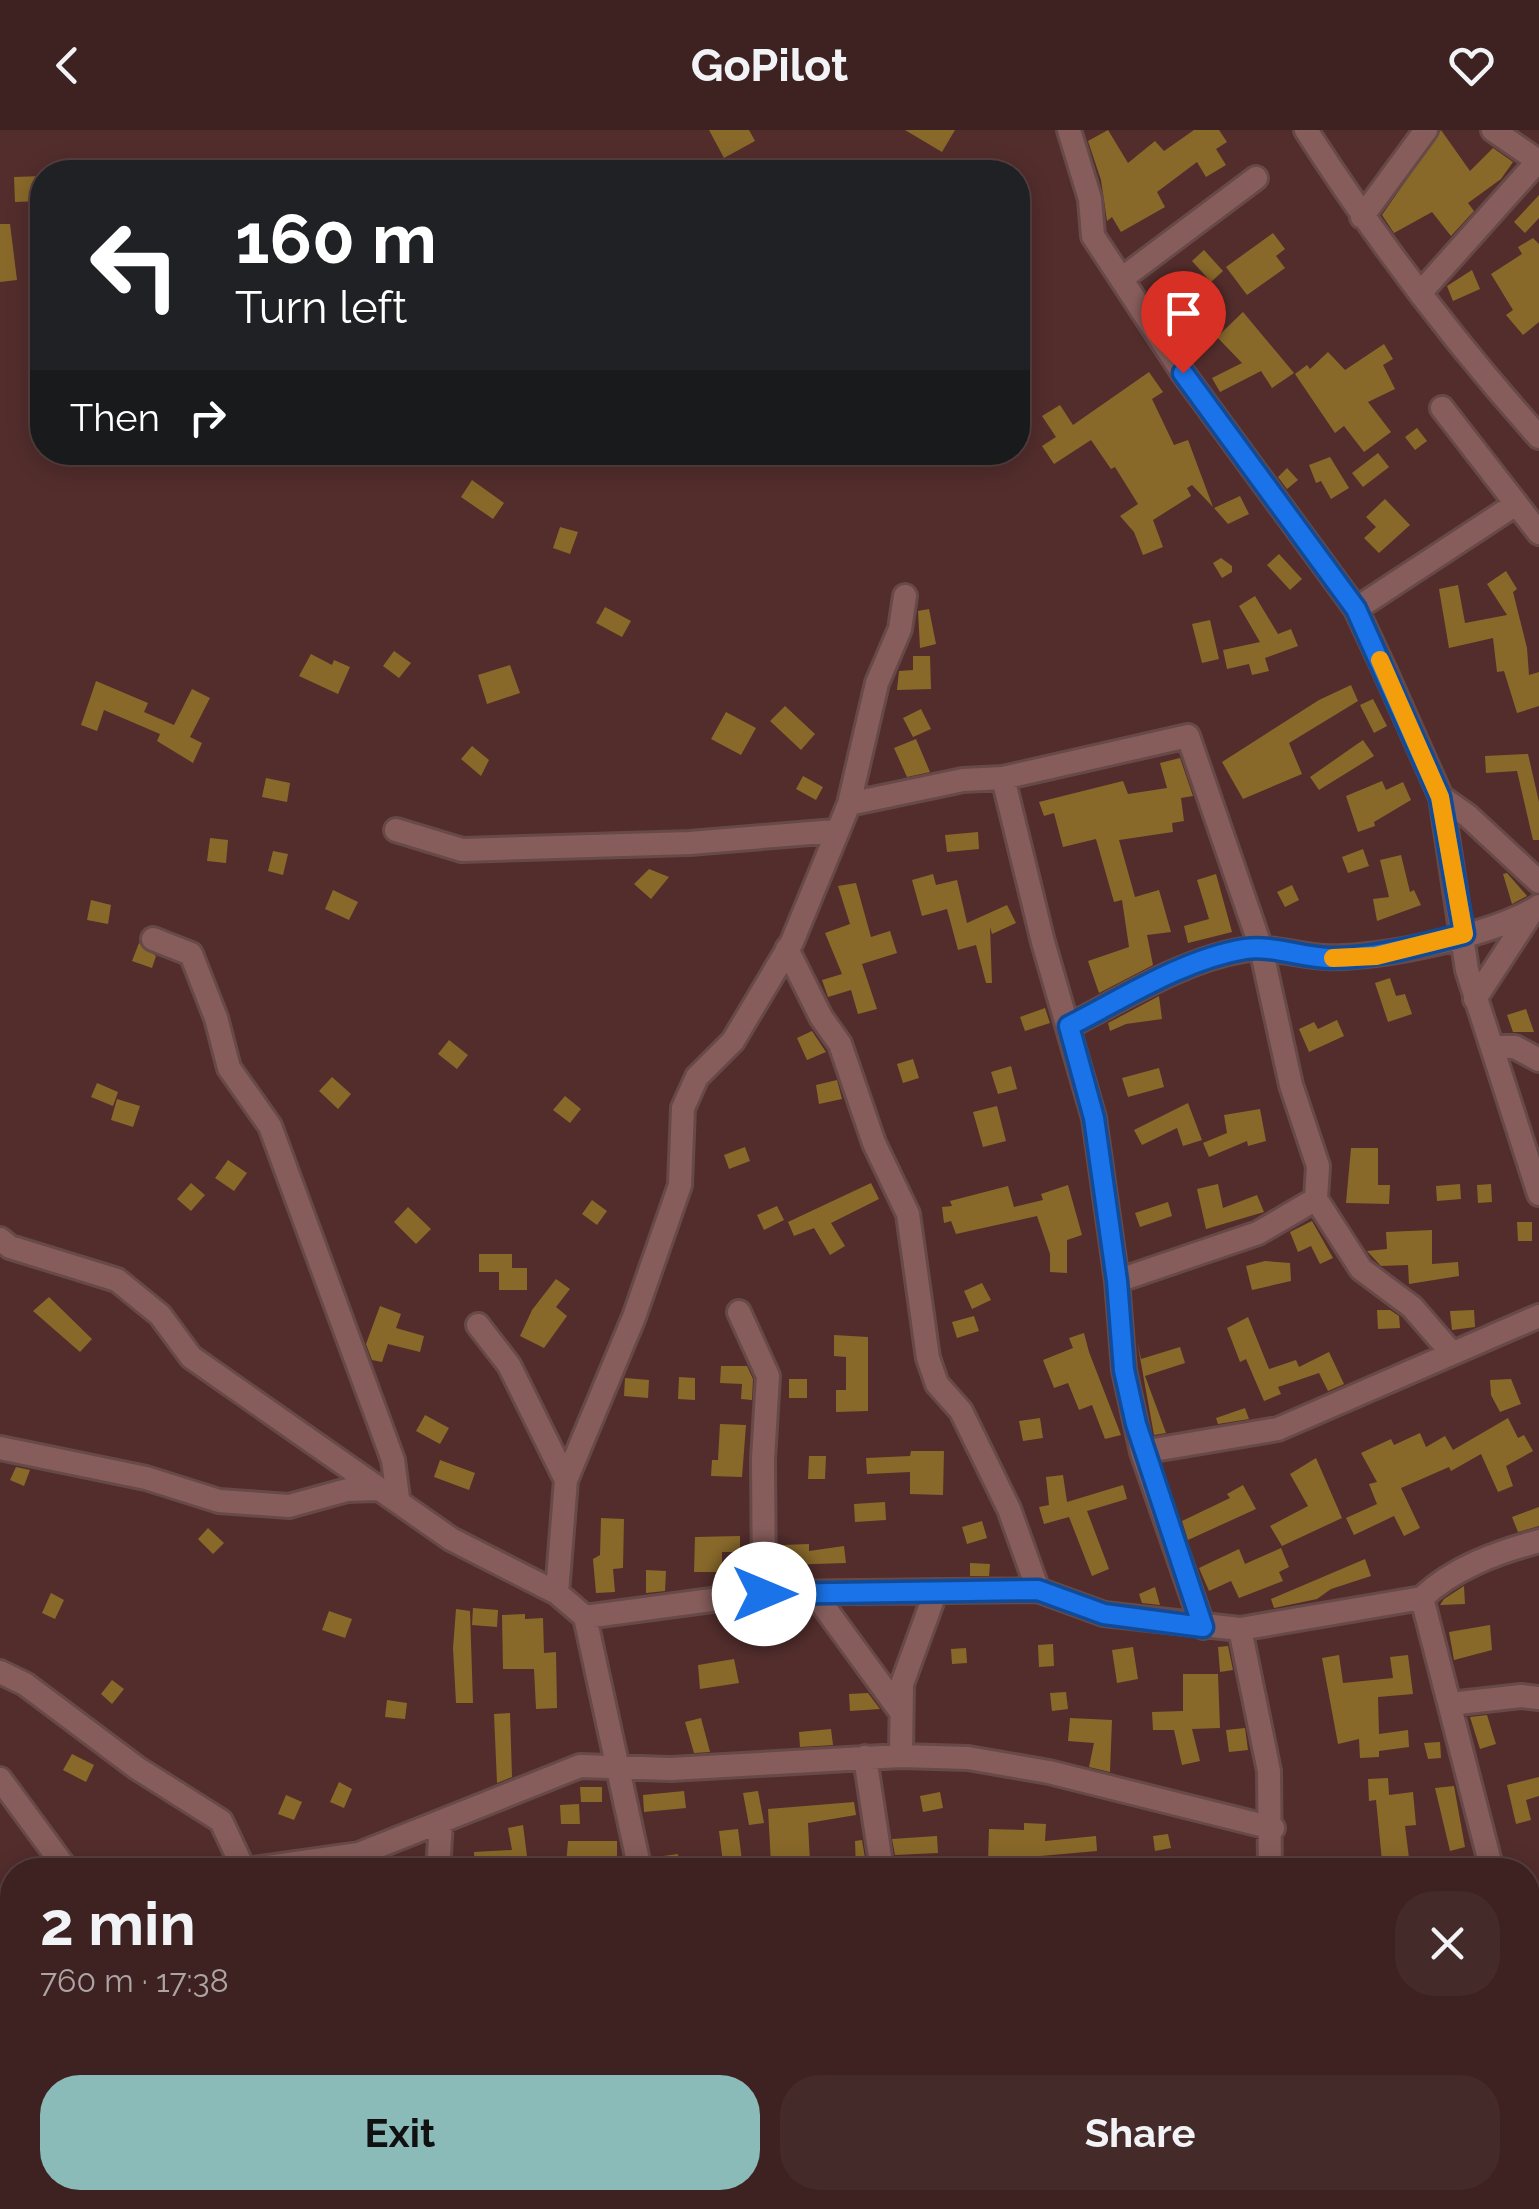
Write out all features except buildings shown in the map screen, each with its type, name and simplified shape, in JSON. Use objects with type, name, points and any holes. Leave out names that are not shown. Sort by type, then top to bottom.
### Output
[{"type":"street","points":[[1068,130],[1090,199],[1093,236],[1124,277],[1183,373],[1356,609],[1440,797],[1475,999],[1495,1047],[1538,1182]]},
{"type":"street","points":[[1306,130],[1362,218],[1422,292],[1477,370],[1536,426]]},
{"type":"street","points":[[1362,218],[1426,130]]},
{"type":"street","points":[[1422,292],[1539,161],[1493,130]]},
{"type":"street","points":[[1124,277],[1256,178]]},
{"type":"street","points":[[1442,408],[1539,534]]},
{"type":"street","points":[[1356,609],[1514,506]]},
{"type":"street","points":[[557,1592],[566,1480],[634,1317],[680,1185],[683,1108],[696,1076],[733,1040],[787,949],[849,804],[877,683],[900,629],[905,596]]},
{"type":"street","points":[[849,804],[963,780],[1002,778],[1188,736],[1262,948],[1291,1085],[1318,1166],[1316,1198],[1361,1269],[1412,1307],[1450,1352]]},
{"type":"street","points":[[1002,778],[1043,942],[1094,1118],[1117,1281],[1124,1370],[1142,1452],[1203,1627]]},
{"type":"street","points":[[1440,797],[1468,816],[1539,882]]},
{"type":"street","points":[[396,830],[462,850],[690,843],[834,832]]},
{"type":"street","points":[[1069,1026],[1175,973],[1242,950],[1262,948],[1293,956],[1376,956],[1464,934],[1536,908]]},
{"type":"street","points":[[1475,999],[1536,908]]},
{"type":"street","points":[[153,939],[190,954],[216,1018],[228,1068],[270,1126],[393,1460],[388,1494]]},
{"type":"street","points":[[787,949],[821,1017],[840,1044],[874,1143],[908,1214],[928,1358],[937,1384],[970,1427],[1009,1508],[1038,1590]]},
{"type":"street","points":[[1495,1047],[1515,1047],[1539,1060]]},
{"type":"street","points":[[1117,1281],[1258,1233],[1316,1198]]},
{"type":"street","points":[[0,1239],[10,1247],[117,1280],[160,1316],[191,1358],[451,1539],[557,1592],[585,1617],[637,1858]]},
{"type":"street","points":[[740,1312],[768,1376],[762,1459],[764,1594]]},
{"type":"street","points":[[1142,1452],[1278,1429],[1316,1416],[1450,1352],[1539,1316]]},
{"type":"street","points":[[478,1325],[509,1365],[566,1480]]},
{"type":"street","points":[[0,1448],[146,1478],[219,1501],[288,1506],[346,1490],[388,1494]]},
{"type":"street","points":[[585,1617],[764,1594],[1038,1590],[1104,1614],[1240,1629],[1422,1598],[1455,1574],[1503,1551],[1539,1541]]},
{"type":"street","points":[[901,1756],[898,1708],[908,1658],[936,1591]]},
{"type":"street","points":[[814,1594],[898,1708]]},
{"type":"street","points":[[1422,1598],[1489,1858]]},
{"type":"street","points":[[1240,1629],[1263,1726],[1273,1828],[1271,1858]]},
{"type":"street","points":[[0,1672],[25,1684],[136,1768],[221,1821],[239,1858]]},
{"type":"street","points":[[1450,1704],[1522,1696],[1539,1698]]},
{"type":"street","points":[[330,1858],[359,1854],[557,1772],[615,1766],[671,1769],[901,1756],[968,1758],[1049,1772],[1273,1828]]},
{"type":"street","points":[[866,1758],[880,1858]]},
{"type":"street","points":[[0,1778],[59,1858]]},
{"type":"street","points":[[439,1858],[442,1822]]},
{"type":"slow traffic","points":[[1333,958],[1376,956],[1464,934],[1440,797],[1380,660]]},
{"type":"route","points":[[764,1594],[1038,1590],[1104,1614],[1203,1627],[1142,1452],[1124,1370],[1117,1281],[1094,1118],[1069,1026],[1175,973],[1242,950],[1262,948],[1293,956],[1332,958],[1376,956],[1464,934],[1440,797],[1356,609],[1183,373]]}]
